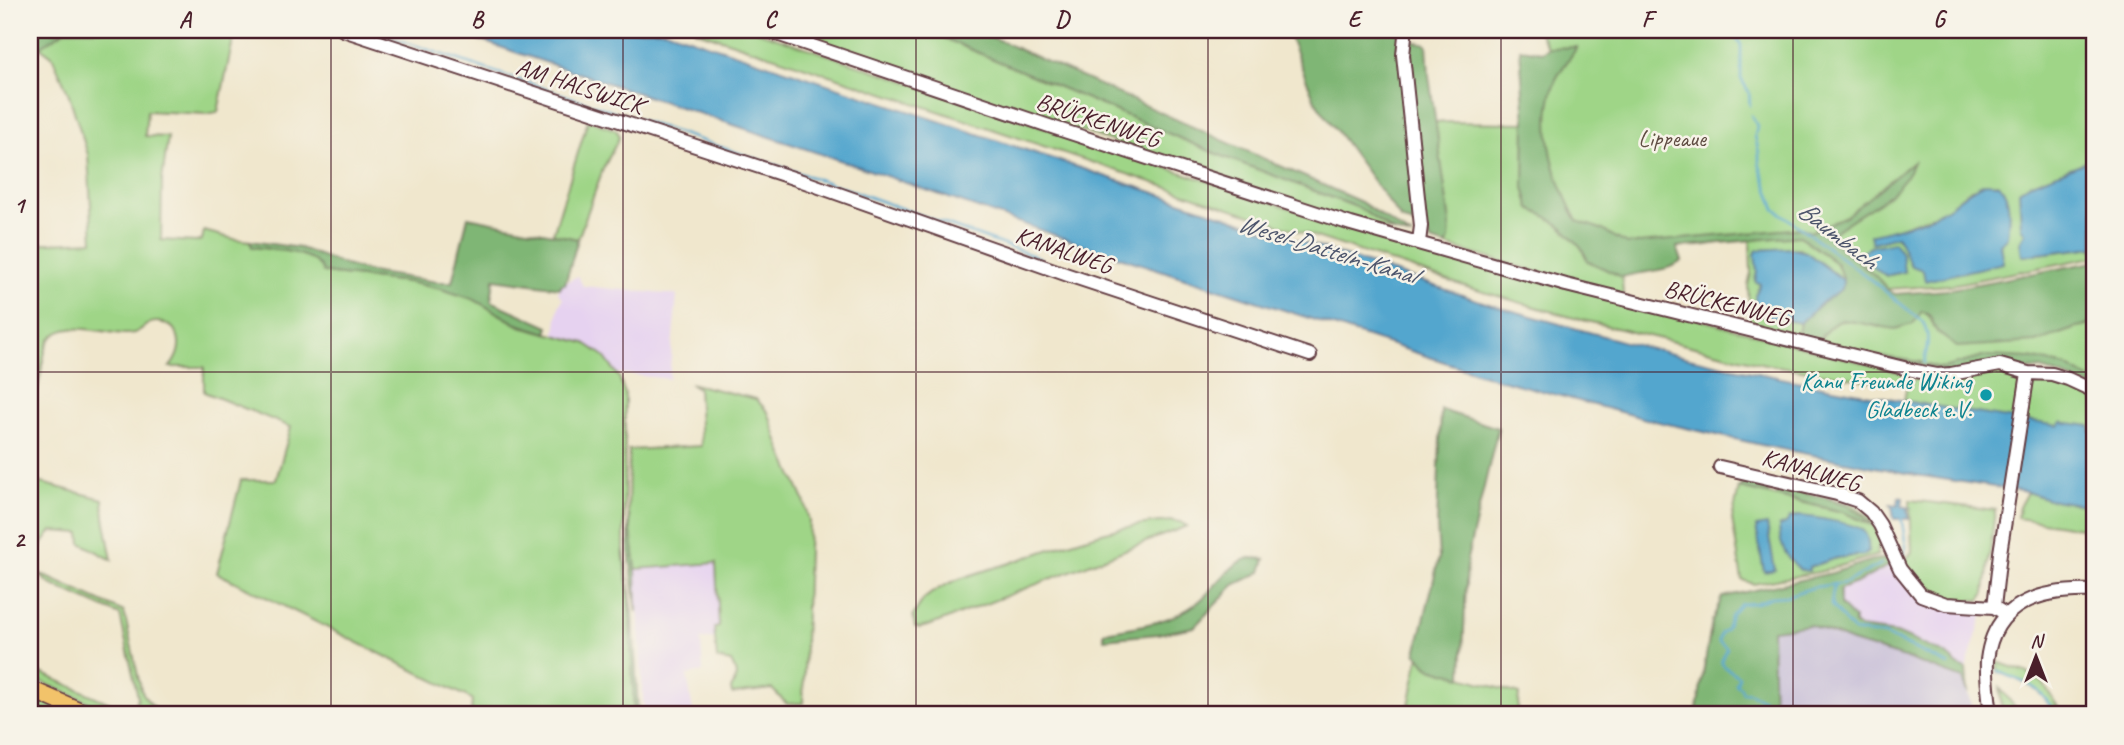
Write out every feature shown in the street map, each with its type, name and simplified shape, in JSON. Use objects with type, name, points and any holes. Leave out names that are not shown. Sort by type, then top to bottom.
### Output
[{"type":"main road","points":[[30,689],[90,715]]},
{"type":"street","name":"AM HALSWICK","points":[[343,30],[805,182]]},
{"type":"street","name":"BRÜCKENWEG","points":[[765,30],[1184,171],[1351,224],[1566,285],[1916,371],[1937,375],[2000,365],[2028,373],[2052,374],[2094,391]]},
{"type":"street","points":[[1405,36],[1404,55],[1421,226],[1419,242]]},
{"type":"street","name":"KANALWEG","points":[[805,182],[1068,275],[1310,355]]},
{"type":"street","points":[[1994,607],[2028,373]]},
{"type":"street","name":"KANALWEG","points":[[1720,467],[1858,501],[1871,512],[1880,525],[1899,569],[1921,595],[1946,604],[1994,607],[2007,615]]},
{"type":"street","points":[[1991,715],[1987,662],[1991,640],[2007,615],[2031,598],[2052,592],[2094,591]]},
{"type":"shaded area","points":[[578,276],[583,286],[677,295],[669,379],[617,373],[603,355],[586,343],[555,335],[558,309],[563,298],[558,293],[562,284]]},
{"type":"shaded area","points":[[717,563],[719,627],[714,628],[715,638],[701,640],[703,672],[687,675],[693,712],[688,715],[644,715],[636,569]]},
{"type":"shaded area","points":[[1893,563],[1981,610],[1983,614],[1966,669],[1945,654],[1897,633],[1859,628],[1840,605],[1840,589],[1857,583]]},
{"type":"shaded area","points":[[1810,625],[1963,679],[1974,715],[1774,715],[1772,629]]},
{"type":"green space","points":[[30,30],[63,32],[40,47],[30,43]]},
{"type":"green space","points":[[63,30],[235,30],[218,112],[206,114],[147,111],[145,136],[168,137],[162,180],[161,240],[196,242],[202,240],[204,231],[250,241],[253,247],[302,255],[318,264],[324,272],[332,274],[408,282],[441,289],[473,299],[520,326],[585,343],[603,355],[619,377],[625,394],[624,550],[629,595],[634,714],[471,715],[472,699],[217,573],[241,480],[276,480],[291,427],[204,392],[204,367],[170,367],[178,353],[179,339],[166,324],[151,323],[131,334],[75,328],[57,334],[51,338],[45,351],[37,391],[30,409],[30,244],[93,241],[88,155],[68,92],[52,56],[40,47]]},
{"type":"green space","points":[[694,30],[754,30],[1345,226],[1910,375],[1898,381],[1882,383],[1765,364],[1570,317],[1470,288]]},
{"type":"green space","points":[[779,30],[925,30],[1217,154],[1359,208],[1394,232],[1342,218]]},
{"type":"green space","points":[[925,30],[976,30],[1361,202],[1412,237],[1394,232],[1359,208],[1217,154]]},
{"type":"green space","points":[[1287,30],[1409,30],[1412,41],[1427,44],[1450,224],[1446,246],[1431,241],[1425,229],[1401,219],[1315,101]]},
{"type":"green space","name":"Lippeaue","points":[[1538,30],[2094,30],[2094,159],[2029,184],[2019,191],[2025,233],[2023,256],[2094,247],[2094,257],[1951,285],[1887,289],[1865,266],[1835,243],[1800,236],[1837,264],[1843,280],[1797,248],[1757,250],[1755,281],[1760,284],[1756,292],[1755,312],[1800,323],[1797,339],[1750,328],[1750,240],[1795,235],[1671,247],[1626,244],[1585,230],[1560,208],[1541,124],[1557,48],[1548,48]],"holes":[[[1997,183],[2003,263],[1911,266],[1897,236],[1870,236],[1936,214],[1971,189]],[[1861,258],[1904,272],[1885,276]]]},
{"type":"green space","points":[[1577,47],[1554,84],[1548,119],[1556,172],[1577,221],[1601,229],[1627,244],[1803,228],[1810,232],[1846,216],[1913,162],[1907,175],[1889,195],[1832,234],[1831,239],[1895,294],[1946,290],[2094,262],[2094,322],[2036,342],[1957,347],[1937,332],[1930,316],[1922,311],[1913,324],[1895,329],[1842,320],[1827,329],[1817,344],[1797,339],[1800,323],[1842,289],[1843,280],[1837,264],[1800,236],[1677,247],[1682,261],[1675,265],[1622,277],[1588,261],[1581,247],[1563,228],[1530,209],[1524,187],[1525,123],[1520,49],[1542,52],[1548,48]]},
{"type":"green space","points":[[588,120],[617,130],[619,138],[603,169],[578,239],[553,234]]},
{"type":"green space","points":[[1435,122],[1525,123],[1524,187],[1530,209],[1563,228],[1581,247],[1588,261],[1622,277],[1623,296],[1446,246],[1450,224]]},
{"type":"green space","points":[[468,217],[578,239],[565,284],[560,288],[494,279],[491,301],[549,327],[547,333],[517,324],[473,299],[441,289],[408,282],[323,272],[311,259],[302,255],[252,247],[250,241],[300,248],[370,272],[452,282]]},
{"type":"green space","points":[[1922,311],[1929,316],[1937,332],[2036,342],[2094,322],[2094,382],[2066,366],[2030,358],[1943,368],[1926,367],[1920,366],[1920,362],[1817,344],[1831,326],[1841,321],[1884,327]]},
{"type":"green space","points":[[1986,356],[2030,358],[2066,366],[2094,382],[2094,387],[2041,369],[1945,372],[1925,367],[1943,368]]},
{"type":"green space","points":[[1883,357],[1921,362],[1920,366]]},
{"type":"green space","points":[[1996,369],[2015,376],[2022,385],[2017,420],[1904,401],[1907,384],[1920,376]]},
{"type":"green space","points":[[2049,378],[2094,394],[2094,432],[2025,421],[2031,389],[2035,384]]},
{"type":"green space","points":[[689,383],[756,399],[768,412],[782,452],[804,500],[809,521],[803,703],[787,704],[772,689],[732,694],[731,689],[736,679],[735,669],[731,662],[717,659],[714,628],[719,627],[716,563],[636,569],[628,512],[629,450],[701,446],[698,388]]},
{"type":"green space","points":[[1441,410],[1498,428],[1467,559],[1462,677],[1428,667],[1416,653],[1439,558],[1437,526]]},
{"type":"green space","points":[[30,480],[103,499],[112,560],[81,543],[80,533],[52,531],[30,561]]},
{"type":"green space","points":[[1750,482],[1769,486],[1768,494],[1739,488]]},
{"type":"green space","points":[[1781,487],[1852,504],[1870,517],[1881,541],[1878,555],[1819,572],[1754,584],[1742,580],[1732,519],[1739,488],[1843,512],[1869,524],[1853,509],[1842,504],[1780,489]]},
{"type":"green space","points":[[1780,489],[1842,503],[1863,515],[1871,524],[1843,512],[1775,496]]},
{"type":"green space","points":[[2027,492],[2048,499],[2094,504],[2094,530],[2017,518]]},
{"type":"green space","points":[[1910,500],[1995,510],[1985,593],[1980,600],[1948,600],[1922,591],[1902,563],[1912,552]]},
{"type":"green space","points":[[629,514],[636,569],[637,612],[629,550]]},
{"type":"green space","points":[[1172,521],[1187,526],[931,625],[915,627],[913,616],[923,600],[934,591],[955,581],[1090,536],[1131,526]]},
{"type":"green space","points":[[623,550],[633,614],[638,714],[634,714],[629,595]]},
{"type":"green space","points":[[1250,558],[1265,559],[1261,572],[1234,585],[1194,627],[1158,634],[1104,639],[1104,632],[1152,623],[1187,610],[1204,598],[1228,571]]},
{"type":"green space","points":[[1891,558],[1893,563],[1857,583],[1840,589],[1840,605],[1859,628],[1897,633],[1945,654],[1966,669],[1968,693],[1963,679],[1810,625],[1772,630],[1774,715],[1696,715],[1712,621],[1722,597]]},
{"type":"green space","points":[[36,572],[124,612],[141,690],[162,715],[119,715],[30,677],[30,668],[132,713],[138,697],[120,615],[50,584]]},
{"type":"green space","points":[[1419,656],[1428,667],[1519,694],[1517,715],[1407,715]]},
{"type":"green space","points":[[1997,662],[2026,672],[2043,683],[2063,715],[2056,715],[2032,687],[1998,672]]},
{"type":"green space","points":[[2000,688],[2021,715],[2002,715]]},
{"type":"green space","points":[[30,696],[75,715],[56,715],[30,704]]},
{"type":"water","points":[[449,30],[665,30],[1492,305],[1580,330],[1699,360],[1852,392],[2059,426],[2061,422],[2090,426],[2091,432],[2094,432],[2094,504],[2048,499],[2027,492],[1916,475],[1766,446],[1646,419],[1494,378],[1089,247],[869,170]]},
{"type":"water","points":[[2094,159],[2094,247],[2022,256],[2020,242],[2025,233],[2021,227],[2019,191],[2029,184]]},
{"type":"water","points":[[1985,183],[1999,184],[2008,202],[2007,237],[2000,244],[2003,263],[1925,281],[1923,270],[1911,266],[1897,236],[1872,243],[1870,235],[1930,217]]},
{"type":"water","points":[[1894,242],[1902,254],[1904,272],[1885,276],[1861,258],[1861,252],[1873,246]]},
{"type":"water","points":[[1790,248],[1806,252],[1843,280],[1842,289],[1800,323],[1755,312],[1755,295],[1760,284],[1755,281],[1757,250]]},
{"type":"water","points":[[1899,497],[1903,498],[1902,506],[1910,508],[1909,519],[1894,519],[1892,506],[1889,504],[1898,506]]},
{"type":"water","points":[[1798,516],[1861,529],[1868,539],[1868,551],[1864,555],[1837,558],[1809,567],[1809,571],[1800,570],[1785,551],[1779,527],[1786,524],[1790,518]]},
{"type":"water","points":[[1767,525],[1775,570],[1764,572],[1756,527]]},
{"type":"waterway","points":[[369,30],[847,189],[1040,258]]},
{"type":"waterway","name":"Baumbach","points":[[1732,30],[1741,45],[1741,79],[1749,92],[1750,106]]},
{"type":"waterway","name":"Baumbach","points":[[1751,115],[1757,126],[1755,136],[1759,163],[1775,209],[1922,321],[1927,336],[1924,363]]},
{"type":"waterway","name":"Baumbach","points":[[1900,555],[1906,547],[1901,516]]},
{"type":"waterway","name":"Baumbach","points":[[1762,715],[1765,701],[1749,692],[1743,693],[1736,684],[1739,677],[1722,663],[1727,648],[1719,639],[1731,615],[1741,604],[1845,583],[1881,564]]},
{"type":"waterway","points":[[1834,584],[1831,605],[1854,632],[1885,635],[1949,665]]},
{"type":"waterway","points":[[1998,671],[2037,691],[2056,715]]},
{"type":"place","name":"Kanu Freunde Wiking Gladbeck e.V.","points":[[1986,395]]},
{"type":"water label","name":"Wesel-Datteln-Kanal","points":[[1327,249]]}]
